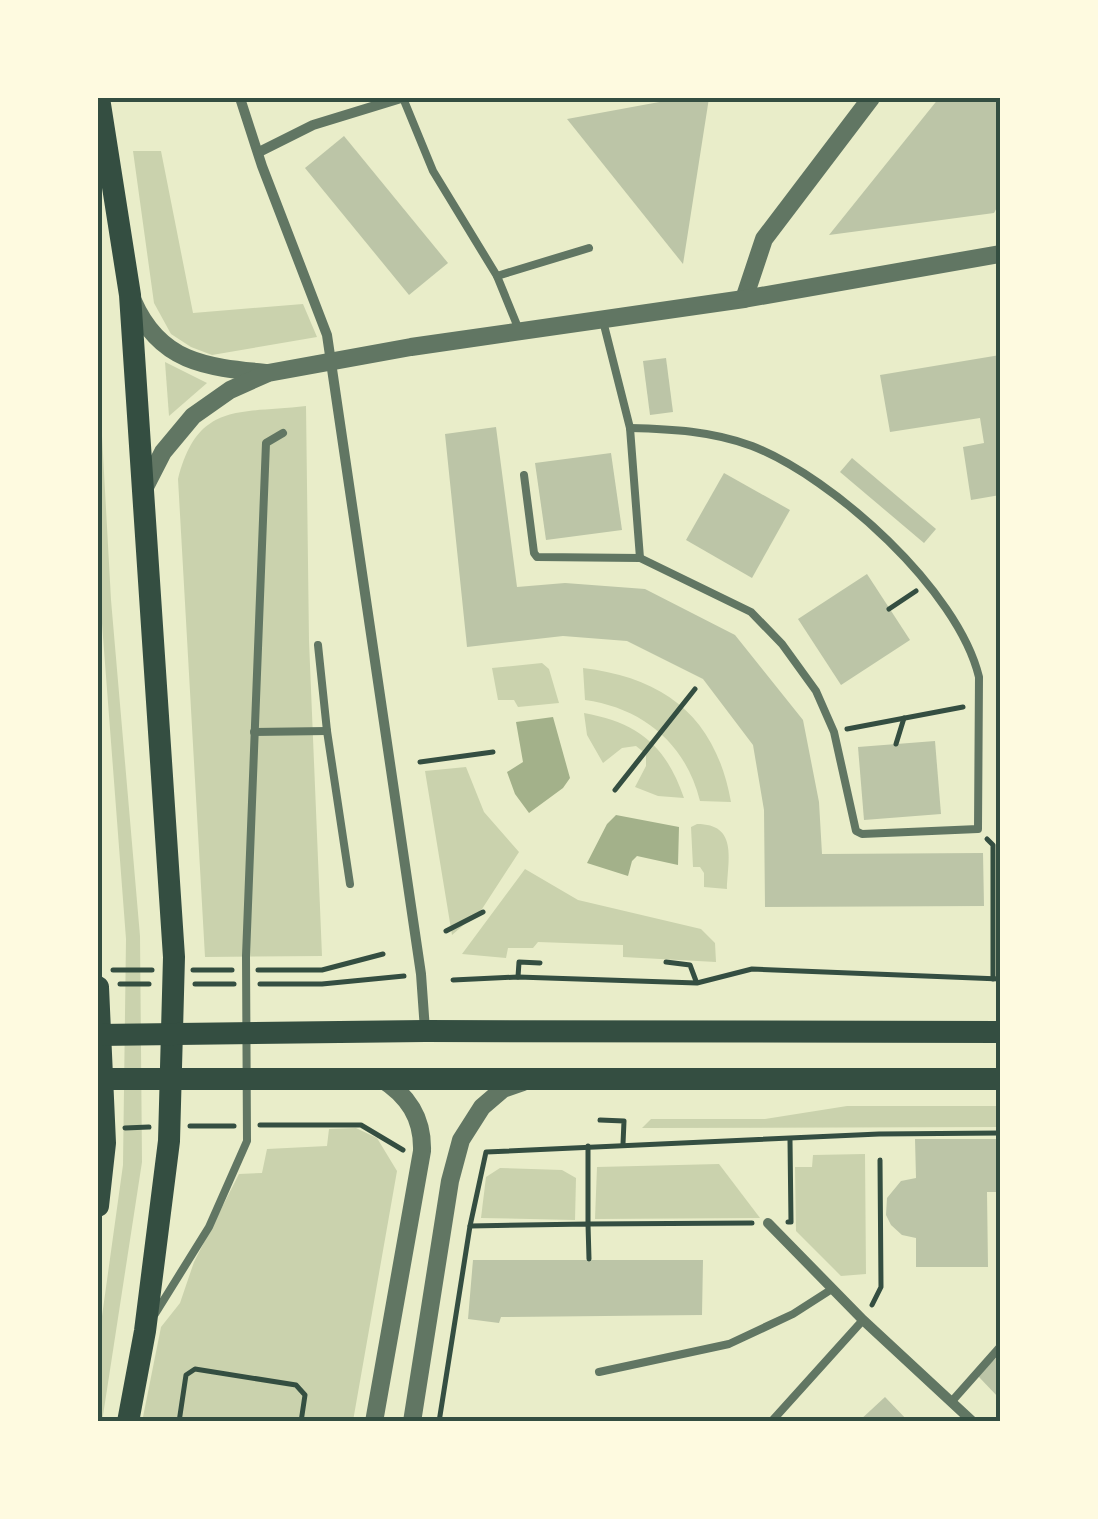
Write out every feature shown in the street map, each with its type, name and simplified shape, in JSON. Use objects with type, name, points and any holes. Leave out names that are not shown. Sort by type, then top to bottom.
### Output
[{"type":"main road","points":[[99,98],[130,296],[174,957],[169,1141],[145,1331],[128,1422]]},
{"type":"main road","points":[[98,1206],[105,1143],[107,986]]},
{"type":"main road","points":[[98,1034],[425,1030],[1000,1032]]},
{"type":"main road","points":[[98,1080],[1000,1079]]},
{"type":"street","points":[[240,98],[327,334],[421,974],[425,1030]]},
{"type":"street","points":[[259,152],[313,125],[402,98]]},
{"type":"street","points":[[744,299],[764,239],[871,98]]},
{"type":"street","points":[[144,490],[163,452],[193,416],[230,390],[268,373],[411,347],[744,299],[1000,254]]},
{"type":"street","points":[[130,296],[154,337],[180,356],[222,368],[268,373]]},
{"type":"street","points":[[374,1422],[422,1151],[421,1128],[414,1110],[380,1077]]},
{"type":"street","points":[[412,1422],[460,1140],[473,1117],[492,1097],[527,1080]]},
{"type":"street","points":[[768,1223],[863,1320],[973,1422]]},
{"type":"lane","points":[[402,98],[433,171],[496,276],[520,332]]},
{"type":"lane","points":[[496,276],[589,248]]},
{"type":"lane","points":[[602,320],[630,428],[640,558]]},
{"type":"lane","points":[[524,475],[537,557],[640,558],[751,612],[782,644],[816,691],[834,732],[856,831],[862,834],[978,829],[979,677],[974,656],[954,620],[927,584],[847,504],[772,455],[722,437],[630,428]]},
{"type":"lane","points":[[145,1331],[208,1227],[247,1141],[246,956],[266,443],[283,434]]},
{"type":"lane","points":[[318,645],[350,884]]},
{"type":"lane","points":[[254,732],[327,732]]},
{"type":"lane","points":[[599,1372],[729,1344],[793,1314],[832,1289]]},
{"type":"lane","points":[[771,1422],[863,1320]]},
{"type":"lane","points":[[952,1400],[1000,1347]]},
{"type":"path","points":[[889,608],[927,584]]},
{"type":"path","points":[[615,790],[695,689]]},
{"type":"path","points":[[834,732],[979,704]]},
{"type":"path","points":[[896,744],[904,716]]},
{"type":"path","points":[[420,762],[493,752]]},
{"type":"path","points":[[453,980],[697,983],[752,969],[997,979],[993,845],[978,829]]},
{"type":"path","points":[[446,931],[483,912]]},
{"type":"path","points":[[191,970],[322,970],[383,954]]},
{"type":"path","points":[[518,978],[519,962],[540,962]]},
{"type":"path","points":[[666,962],[690,964],[697,983]]},
{"type":"path","points":[[98,970],[154,970]]},
{"type":"path","points":[[191,984],[322,984],[421,974]]},
{"type":"path","points":[[107,986],[154,984]]},
{"type":"path","points":[[600,1120],[624,1121],[623,1145]]},
{"type":"path","points":[[173,1127],[362,1125],[404,1150]]},
{"type":"path","points":[[116,1128],[154,1127]]},
{"type":"path","points":[[439,1422],[470,1226],[486,1152],[879,1134],[1000,1134]]},
{"type":"path","points":[[470,1226],[791,1222],[790,1140]]},
{"type":"path","points":[[588,1146],[589,1259]]},
{"type":"path","points":[[863,1320],[881,1288],[880,1160]]},
{"type":"path","points":[[180,1422],[186,1374],[195,1368],[296,1385],[305,1395],[301,1422]]},
{"type":"shaded area","points":[[133,151],[161,151],[193,313],[303,304],[317,337],[212,355],[171,334],[154,303]]},
{"type":"shaded area","points":[[165,362],[207,383],[169,416]]},
{"type":"shaded area","points":[[98,363],[111,600],[140,936],[142,1162],[102,1422],[98,1421],[98,1345],[123,1165],[126,939],[98,571]]},
{"type":"shaded area","points":[[306,406],[309,641],[322,956],[205,957],[178,479],[197,436],[224,416]]},
{"type":"shaded area","points":[[542,663],[549,669],[559,703],[518,707],[514,700],[498,700],[492,668]]},
{"type":"shaded area","points":[[583,668],[639,681],[682,707],[713,747],[731,802],[700,801],[684,762],[659,732],[625,711],[585,700]]},
{"type":"shaded area","points":[[584,713],[620,723],[648,740],[669,764],[684,798],[658,796],[635,787],[646,766],[646,754],[636,746],[622,748],[603,763],[587,735]]},
{"type":"shaded area","points":[[553,717],[570,778],[563,788],[529,813],[515,794],[507,772],[523,762],[516,722]]},
{"type":"shaded area","points":[[466,767],[484,812],[519,852],[482,909],[452,935],[425,771]]},
{"type":"shaded area","points":[[616,815],[679,827],[678,865],[637,856],[628,876],[587,863],[607,824]]},
{"type":"shaded area","points":[[697,824],[719,830],[725,837],[729,855],[727,889],[704,887],[704,873],[700,867],[693,867],[691,827]]},
{"type":"shaded area","points":[[525,869],[578,900],[701,929],[715,943],[716,962],[623,957],[623,945],[538,942],[533,948],[508,948],[506,958],[462,954]]},
{"type":"shaded area","points":[[847,1106],[1000,1106],[1000,1127],[642,1128],[651,1119],[765,1119]]},
{"type":"shaded area","points":[[356,1128],[377,1138],[397,1171],[353,1421],[142,1422],[161,1327],[180,1303],[194,1262],[239,1174],[262,1173],[267,1149],[327,1146],[329,1129]]},
{"type":"shaded area","points":[[865,1154],[866,1274],[841,1276],[796,1231],[795,1167],[812,1167],[813,1155]]},
{"type":"shaded area","points":[[719,1164],[760,1218],[595,1219],[597,1167]]},
{"type":"shaded area","points":[[500,1168],[562,1170],[576,1178],[575,1220],[481,1218],[486,1177]]},
{"type":"building","points":[[681,98],[709,98],[683,264],[567,119]]},
{"type":"building","points":[[939,98],[1000,98],[1000,202],[994,213],[829,235]]},
{"type":"building","points":[[344,136],[448,263],[409,295],[305,168]]},
{"type":"building","points":[[1000,355],[1000,495],[971,500],[963,447],[984,443],[980,418],[890,432],[880,375]]},
{"type":"building","points":[[666,358],[673,412],[650,415],[643,361]]},
{"type":"building","points":[[496,427],[517,587],[565,583],[645,589],[735,635],[803,720],[819,802],[822,854],[983,853],[984,906],[765,907],[764,810],[753,745],[703,679],[627,641],[563,636],[467,647],[445,434]]},
{"type":"building","points":[[611,453],[622,530],[546,540],[535,463]]},
{"type":"building","points":[[852,458],[936,529],[924,543],[840,472]]},
{"type":"building","points":[[724,473],[790,510],[752,578],[686,540]]},
{"type":"building","points":[[867,574],[910,640],[841,685],[798,619]]},
{"type":"building","points":[[935,741],[941,814],[864,820],[858,747]]},
{"type":"building","points":[[915,1139],[1000,1139],[1000,1192],[987,1192],[988,1267],[916,1267],[916,1238],[902,1235],[891,1225],[886,1215],[887,1198],[901,1181],[916,1178]]},
{"type":"building","points":[[473,1260],[703,1260],[702,1315],[501,1317],[499,1323],[468,1319]]},
{"type":"building","points":[[1000,1354],[1000,1399],[978,1376]]},
{"type":"building","points":[[885,1397],[909,1422],[858,1422]]}]
